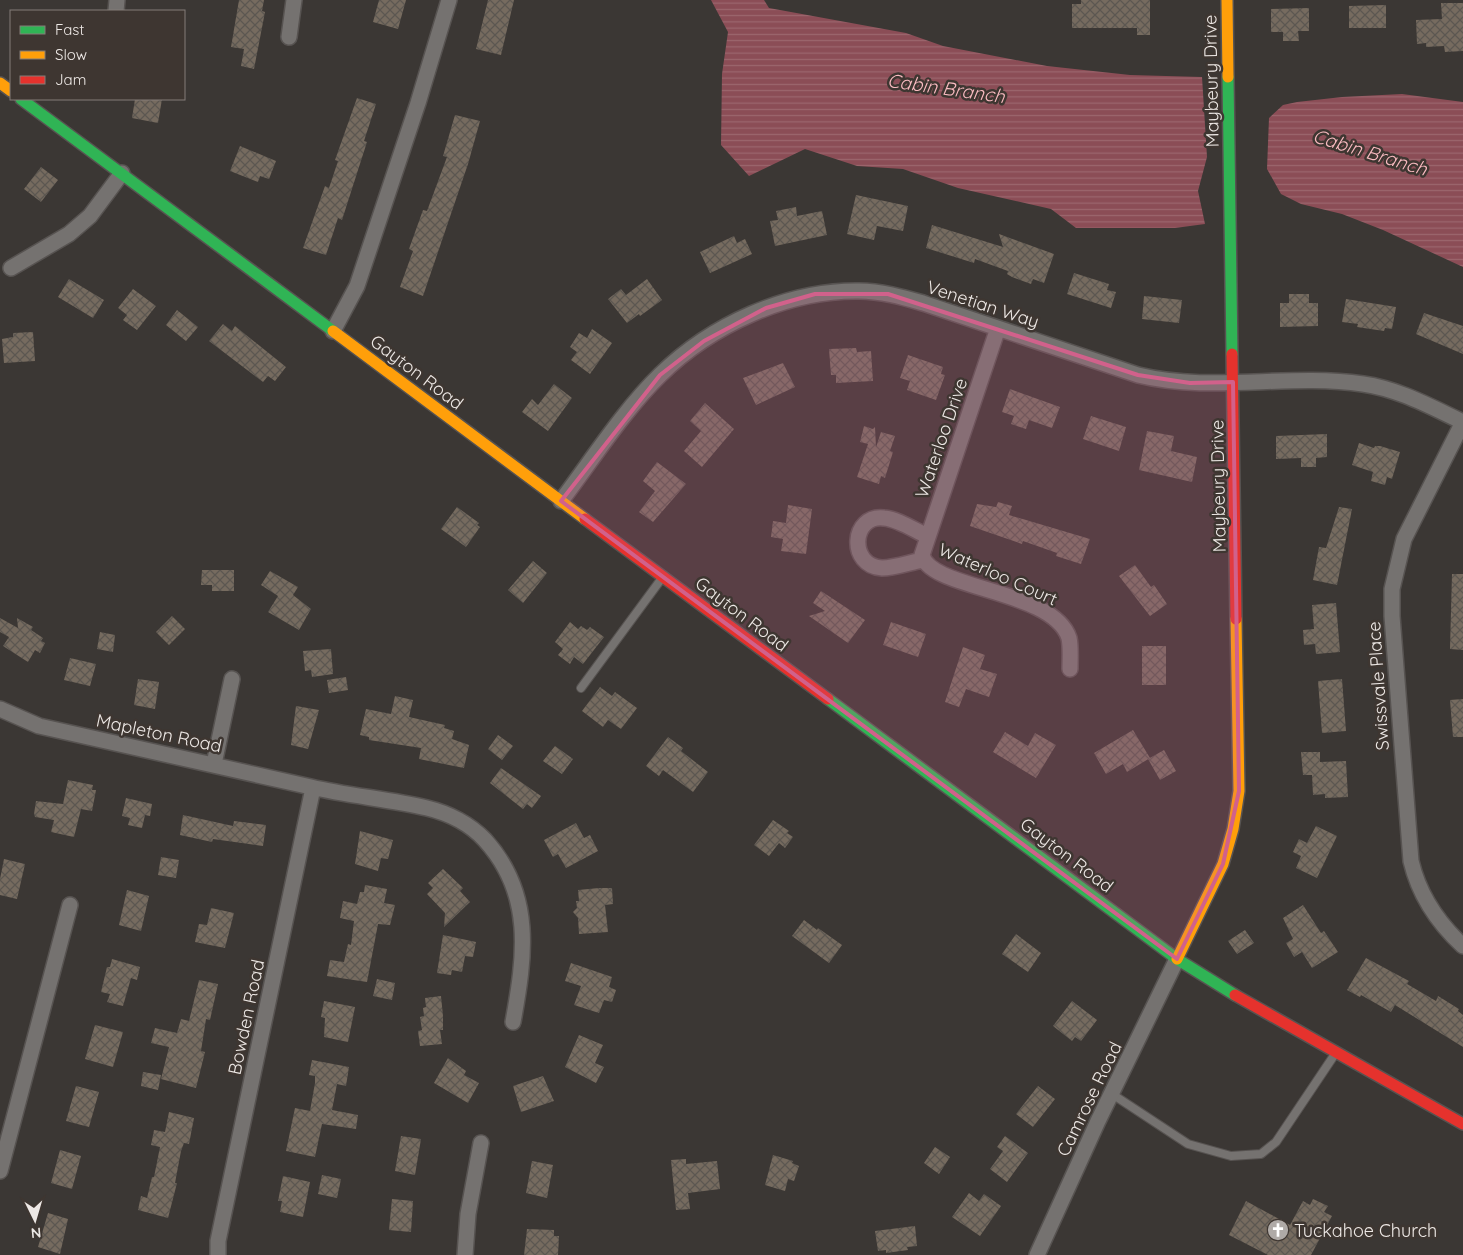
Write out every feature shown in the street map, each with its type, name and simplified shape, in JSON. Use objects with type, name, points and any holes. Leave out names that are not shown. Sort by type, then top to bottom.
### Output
[{"type":"street","points":[[289,37],[294,0]]},
{"type":"street","points":[[334,331],[357,286],[418,102],[449,0]]},
{"type":"street","name":"Maybeury Drive","points":[[1177,959],[1223,864],[1233,828],[1239,791],[1227,0]]},
{"type":"street","name":"Gayton Road","points":[[22,100],[1177,959],[1213,983],[1463,1124]]},
{"type":"street","points":[[11,268],[70,234],[90,216],[122,173]]},
{"type":"street","name":"Venetian Way","points":[[561,501],[643,394],[660,375],[704,341],[766,308],[815,294],[861,291],[888,294],[923,303],[1138,375],[1162,381],[1333,381],[1363,384],[1406,396],[1463,422]]},
{"type":"street","name":"Waterloo Drive","points":[[923,560],[922,549],[945,490],[998,328]]},
{"type":"street","name":"Swissvale Place","points":[[1463,422],[1404,540],[1396,569],[1392,616],[1411,861],[1420,890],[1428,907],[1463,946]]},
{"type":"street","name":"Waterloo Court","points":[[927,536],[883,517],[870,520],[864,525],[857,540],[858,552],[871,566],[882,568],[923,560],[931,568],[944,574],[1021,601],[1051,616],[1059,622],[1069,639],[1070,669]]},
{"type":"street","points":[[214,764],[232,679]]},
{"type":"street","name":"Mapleton Road","points":[[0,709],[39,726],[214,764],[313,788],[428,808],[467,824],[485,840],[507,870],[517,893],[523,922],[522,971],[513,1022]]},
{"type":"street","name":"Bowden Road","points":[[218,1255],[218,1241],[313,788]]},
{"type":"street","points":[[0,1171],[70,906]]},
{"type":"street","name":"Camrose Road","points":[[1037,1255],[1177,959]]},
{"type":"street","points":[[465,1255],[468,1214],[481,1143]]},
{"type":"lane","points":[[581,688],[663,577]]},
{"type":"lane","points":[[1112,1094],[1188,1144],[1232,1156],[1261,1154],[1276,1142],[1336,1053]]},
{"type":"highlighted area","points":[[815,294],[888,294],[1138,375],[1190,383],[1233,382],[1239,791],[1223,864],[1177,959],[908,759],[561,501],[660,375],[704,341],[766,308]]},
{"type":"water","name":"Cabin Branch","points":[[711,0],[764,0],[769,8],[906,33],[943,46],[1047,66],[1130,75],[1202,77],[1207,157],[1198,191],[1205,224],[1175,228],[1076,228],[1051,209],[958,188],[903,169],[857,166],[805,149],[749,176],[721,145],[722,74],[728,32]]},
{"type":"water","name":"Cabin Branch","points":[[1402,94],[1463,102],[1463,267],[1383,230],[1342,214],[1301,204],[1281,194],[1267,169],[1269,118],[1283,105],[1342,97]]},
{"type":"building","points":[[239,0],[264,0],[262,11],[265,12],[254,69],[241,66],[244,49],[231,47]]},
{"type":"building","points":[[379,0],[406,0],[398,29],[373,22]]},
{"type":"building","points":[[488,0],[514,0],[501,55],[476,49]]},
{"type":"building","points":[[1081,0],[1150,0],[1150,35],[1137,35],[1137,28],[1072,28],[1072,4],[1081,4]]},
{"type":"building","points":[[1441,3],[1463,3],[1463,51],[1445,52],[1444,46],[1426,47],[1426,43],[1417,44],[1416,20],[1442,19]]},
{"type":"building","points":[[1386,5],[1386,28],[1349,28],[1349,6]]},
{"type":"building","points":[[1309,8],[1309,31],[1298,31],[1299,41],[1283,41],[1283,32],[1271,32],[1271,9]]},
{"type":"building","points":[[357,98],[376,104],[364,141],[367,142],[342,220],[338,218],[326,255],[303,248],[325,186],[329,188],[338,161],[335,160]]},
{"type":"building","points":[[135,100],[162,100],[158,123],[132,118]]},
{"type":"building","points":[[455,115],[480,121],[468,164],[423,296],[400,287],[413,251],[409,249],[423,210],[427,211],[447,157],[443,156]]},
{"type":"building","points":[[240,146],[276,161],[269,179],[260,176],[258,182],[230,171]]},
{"type":"building","points":[[41,167],[58,180],[41,202],[24,189]]},
{"type":"building","points":[[856,195],[908,206],[903,231],[877,226],[874,240],[847,234]]},
{"type":"building","points":[[796,207],[797,216],[822,211],[827,235],[775,246],[770,221],[778,220],[776,211]]},
{"type":"building","points":[[932,225],[1003,247],[999,234],[1054,254],[1044,283],[1033,279],[1031,284],[1012,277],[1007,274],[1008,271],[975,259],[974,263],[926,248]]},
{"type":"building","points":[[734,236],[737,243],[745,239],[752,254],[710,273],[700,252]]},
{"type":"building","points":[[1074,273],[1109,284],[1107,290],[1116,292],[1111,308],[1067,294]]},
{"type":"building","points":[[69,279],[104,300],[93,318],[58,297]]},
{"type":"building","points":[[647,279],[662,300],[627,323],[608,299],[621,289],[626,295]]},
{"type":"building","points":[[133,289],[156,306],[137,330],[123,320],[127,315],[118,308]]},
{"type":"building","points":[[1289,294],[1309,294],[1309,303],[1318,303],[1318,326],[1280,327],[1280,303],[1289,303]]},
{"type":"building","points":[[1144,296],[1182,300],[1179,323],[1142,319]]},
{"type":"building","points":[[1346,299],[1396,307],[1392,329],[1385,328],[1384,331],[1357,327],[1358,324],[1342,322]]},
{"type":"building","points":[[177,310],[198,327],[186,341],[166,325]]},
{"type":"building","points":[[1424,313],[1463,326],[1463,354],[1416,334]]},
{"type":"building","points":[[223,324],[232,331],[235,326],[286,367],[275,381],[268,376],[263,382],[209,341]]},
{"type":"building","points":[[592,329],[612,343],[590,374],[571,360],[577,352],[570,347],[579,333],[587,338]]},
{"type":"building","points":[[33,332],[35,361],[4,363],[2,339],[13,337],[13,333]]},
{"type":"building","points":[[856,348],[857,352],[871,351],[873,381],[836,383],[836,375],[831,375],[829,349]]},
{"type":"building","points":[[908,355],[943,367],[941,374],[945,375],[936,400],[907,390],[910,381],[900,378]]},
{"type":"building","points":[[783,363],[795,387],[756,405],[743,378]]},
{"type":"building","points":[[554,384],[572,398],[548,431],[522,412],[532,399],[538,405]]},
{"type":"building","points":[[1010,389],[1060,407],[1052,428],[1029,420],[1026,429],[1011,424],[1014,416],[1002,412]]},
{"type":"building","points":[[705,403],[734,429],[702,467],[684,451],[701,431],[690,421]]},
{"type":"building","points":[[1091,416],[1126,427],[1119,451],[1083,439]]},
{"type":"building","points":[[864,426],[873,429],[875,427],[876,447],[881,432],[895,436],[890,451],[893,452],[885,478],[881,476],[879,484],[857,477],[868,444],[860,442]]},
{"type":"building","points":[[1147,431],[1174,436],[1171,451],[1197,457],[1192,482],[1139,470]]},
{"type":"building","points":[[1327,434],[1327,457],[1316,458],[1316,467],[1301,467],[1301,458],[1276,459],[1276,436]]},
{"type":"building","points":[[1359,443],[1374,448],[1375,446],[1380,446],[1400,452],[1392,479],[1387,477],[1385,485],[1371,481],[1373,472],[1352,465]]},
{"type":"building","points":[[657,462],[686,484],[653,522],[639,512],[655,491],[643,481]]},
{"type":"building","points":[[998,502],[1012,506],[1009,515],[1090,539],[1081,564],[1056,556],[1057,553],[1023,541],[1022,544],[970,526],[977,504],[996,507]]},
{"type":"building","points":[[788,505],[812,509],[806,554],[781,551],[783,539],[771,537],[773,521],[786,523]]},
{"type":"building","points":[[457,507],[479,523],[477,525],[480,527],[466,547],[441,529]]},
{"type":"building","points":[[1339,507],[1352,509],[1337,585],[1313,580],[1319,547],[1326,548]]},
{"type":"building","points":[[533,561],[547,573],[523,603],[508,590]]},
{"type":"building","points":[[1135,565],[1151,587],[1154,585],[1167,604],[1150,616],[1119,576]]},
{"type":"building","points":[[202,570],[234,570],[234,591],[212,591],[212,585],[201,585]]},
{"type":"building","points":[[270,571],[298,587],[293,595],[311,609],[299,630],[268,612],[278,596],[261,585]]},
{"type":"building","points":[[1452,574],[1463,574],[1463,650],[1450,649]]},
{"type":"building","points":[[821,591],[865,620],[848,643],[809,616],[825,611],[813,603]]},
{"type":"building","points":[[1336,603],[1340,652],[1316,654],[1315,644],[1304,645],[1303,630],[1314,629],[1312,605]]},
{"type":"building","points":[[172,616],[185,629],[169,645],[156,632]]},
{"type":"building","points":[[0,618],[18,628],[17,618],[33,627],[31,630],[43,638],[41,641],[45,643],[40,653],[35,650],[28,662],[3,646],[9,637],[0,632]]},
{"type":"building","points":[[570,622],[578,629],[581,626],[587,630],[590,627],[604,637],[583,664],[574,657],[570,664],[558,655],[563,649],[555,642]]},
{"type":"building","points":[[891,622],[926,634],[918,657],[883,645]]},
{"type":"building","points":[[100,632],[115,635],[113,652],[97,649]]},
{"type":"building","points":[[1142,646],[1166,646],[1166,685],[1142,685]]},
{"type":"building","points":[[963,647],[985,655],[980,669],[997,674],[989,697],[966,689],[959,707],[945,702]]},
{"type":"building","points":[[331,649],[333,674],[312,677],[311,670],[305,671],[303,651]]},
{"type":"building","points":[[70,658],[96,664],[90,686],[64,680]]},
{"type":"building","points":[[346,677],[348,690],[329,693],[327,680]]},
{"type":"building","points":[[138,679],[159,682],[155,709],[134,705]]},
{"type":"building","points":[[1342,679],[1346,731],[1322,733],[1318,681]]},
{"type":"building","points":[[600,687],[612,696],[615,692],[637,708],[621,729],[608,720],[603,727],[582,711]]},
{"type":"building","points":[[395,696],[413,700],[409,717],[445,725],[444,728],[454,731],[452,739],[469,745],[464,768],[419,759],[421,748],[369,740],[369,737],[360,735],[366,709],[391,714]]},
{"type":"building","points":[[1463,699],[1463,737],[1453,737],[1450,700]]},
{"type":"building","points":[[296,706],[319,710],[308,749],[291,745]]},
{"type":"building","points":[[1133,730],[1150,758],[1127,772],[1123,764],[1106,774],[1094,753]]},
{"type":"building","points":[[1005,732],[1028,746],[1035,733],[1056,745],[1036,778],[993,752]]},
{"type":"building","points":[[498,735],[513,746],[502,760],[488,749]]},
{"type":"building","points":[[668,737],[683,748],[681,751],[708,772],[693,792],[663,770],[659,776],[646,766]]},
{"type":"building","points":[[555,746],[573,759],[562,774],[543,761]]},
{"type":"building","points":[[1164,750],[1176,771],[1160,780],[1148,759]]},
{"type":"building","points":[[1301,752],[1320,752],[1320,762],[1346,761],[1348,797],[1325,798],[1325,794],[1313,795],[1312,775],[1303,775]]},
{"type":"building","points":[[501,768],[541,796],[532,808],[527,804],[523,809],[490,783]]},
{"type":"building","points":[[68,780],[93,785],[92,790],[96,790],[92,811],[81,809],[74,837],[51,832],[54,820],[35,817],[34,814],[36,801],[63,804]]},
{"type":"building","points":[[126,798],[152,804],[150,816],[145,815],[142,828],[128,825],[130,818],[122,816]]},
{"type":"building","points":[[183,815],[233,826],[234,821],[266,825],[263,846],[213,839],[212,842],[180,835]]},
{"type":"building","points":[[773,820],[789,831],[787,833],[793,837],[785,848],[779,843],[769,856],[754,845]]},
{"type":"building","points":[[576,823],[584,838],[590,835],[598,851],[566,868],[558,854],[553,857],[544,840]]},
{"type":"building","points":[[1316,826],[1337,836],[1317,878],[1296,868],[1301,856],[1293,852],[1299,839],[1307,843]]},
{"type":"building","points":[[360,831],[393,840],[388,859],[381,858],[378,871],[355,864]]},
{"type":"building","points":[[161,857],[179,860],[176,878],[158,875]]},
{"type":"building","points":[[4,859],[25,864],[17,899],[0,895],[0,879]]},
{"type":"building","points":[[443,869],[463,888],[460,891],[470,902],[444,927],[445,913],[427,894],[433,888],[428,883]]},
{"type":"building","points":[[365,885],[387,889],[384,903],[395,905],[390,925],[378,924],[367,982],[327,976],[330,960],[344,962],[348,944],[351,945],[354,921],[340,918],[343,901],[357,904],[360,892],[364,892]]},
{"type":"building","points":[[612,888],[613,904],[605,905],[608,932],[579,934],[578,918],[573,912],[577,908],[576,901],[579,901],[578,890]]},
{"type":"building","points":[[127,890],[149,896],[141,931],[119,925]]},
{"type":"building","points":[[1303,905],[1321,933],[1324,931],[1338,952],[1312,968],[1302,952],[1294,957],[1286,943],[1293,939],[1283,918]]},
{"type":"building","points":[[211,908],[234,913],[225,948],[195,942],[199,924],[207,925]]},
{"type":"building","points":[[804,920],[842,945],[829,963],[792,936]]},
{"type":"building","points":[[1245,930],[1254,943],[1237,954],[1228,941]]},
{"type":"building","points":[[1016,934],[1041,953],[1028,972],[1002,954]]},
{"type":"building","points":[[443,935],[476,942],[473,957],[465,956],[462,972],[452,970],[451,975],[437,973]]},
{"type":"building","points":[[1366,958],[1409,981],[1407,984],[1436,1001],[1438,996],[1459,1009],[1458,1011],[1463,1015],[1463,1047],[1395,1005],[1391,1012],[1361,995],[1360,997],[1347,990]]},
{"type":"building","points":[[112,959],[140,967],[137,980],[131,978],[123,1006],[107,1002],[110,994],[101,992],[107,967],[110,967]]},
{"type":"building","points":[[571,963],[612,977],[609,987],[616,990],[612,1002],[604,1000],[599,1013],[574,1005],[581,986],[565,981]]},
{"type":"building","points":[[377,979],[395,983],[392,1000],[373,996]]},
{"type":"building","points":[[199,980],[218,984],[210,1020],[206,1019],[201,1051],[205,1052],[196,1088],[161,1079],[169,1047],[151,1043],[155,1028],[177,1033],[181,1019],[189,1021]]},
{"type":"building","points":[[441,996],[443,1030],[440,1030],[442,1044],[420,1046],[418,1031],[422,1030],[420,1017],[424,1016],[425,998]]},
{"type":"building","points":[[324,1001],[355,1007],[348,1042],[324,1037],[325,1018],[321,1017]]},
{"type":"building","points":[[1072,1001],[1097,1020],[1081,1041],[1075,1037],[1072,1041],[1053,1026]]},
{"type":"building","points":[[95,1025],[123,1032],[113,1067],[85,1059]]},
{"type":"building","points":[[579,1035],[603,1045],[595,1063],[604,1067],[596,1083],[565,1067]]},
{"type":"building","points":[[448,1058],[466,1071],[464,1075],[479,1083],[468,1103],[434,1083]]},
{"type":"building","points":[[312,1060],[349,1067],[346,1086],[337,1084],[332,1110],[358,1115],[356,1129],[322,1124],[315,1157],[286,1151],[295,1108],[310,1111],[315,1083],[315,1076],[309,1075]]},
{"type":"building","points":[[143,1072],[161,1075],[158,1090],[141,1086]]},
{"type":"building","points":[[543,1076],[554,1101],[521,1112],[513,1086]]},
{"type":"building","points":[[76,1086],[99,1092],[89,1127],[66,1121]]},
{"type":"building","points":[[1038,1086],[1055,1099],[1033,1127],[1016,1114]]},
{"type":"building","points":[[169,1112],[194,1118],[189,1144],[184,1143],[181,1151],[175,1183],[177,1183],[168,1218],[138,1210],[141,1196],[147,1198],[152,1177],[154,1177],[160,1147],[151,1145],[154,1130],[165,1132]]},
{"type":"building","points":[[401,1136],[421,1139],[415,1175],[395,1171]]},
{"type":"building","points":[[1005,1136],[1028,1153],[1007,1182],[990,1169],[1003,1151],[997,1147]]},
{"type":"building","points":[[935,1147],[950,1157],[939,1174],[924,1163]]},
{"type":"building","points":[[60,1150],[81,1156],[72,1189],[51,1183]]},
{"type":"building","points":[[773,1155],[793,1161],[792,1163],[799,1166],[794,1181],[788,1179],[785,1191],[765,1185]]},
{"type":"building","points":[[686,1159],[686,1164],[717,1161],[720,1189],[688,1193],[690,1209],[676,1210],[671,1160]]},
{"type":"building","points":[[532,1161],[553,1165],[547,1198],[526,1193]]},
{"type":"building","points":[[322,1175],[341,1179],[337,1198],[318,1194]]},
{"type":"building","points":[[283,1176],[310,1182],[303,1217],[280,1212],[282,1201],[278,1201]]},
{"type":"building","points":[[969,1193],[979,1201],[984,1194],[1001,1206],[980,1236],[952,1217]]},
{"type":"building","points":[[392,1199],[413,1201],[411,1232],[389,1230]]},
{"type":"building","name":"Tuckahoe Church","points":[[1313,1199],[1328,1206],[1324,1212],[1332,1216],[1311,1255],[1268,1255],[1229,1235],[1246,1201],[1290,1225],[1303,1201],[1310,1205]]},
{"type":"building","points":[[48,1213],[68,1219],[60,1254],[38,1247]]},
{"type":"building","points":[[915,1226],[917,1246],[907,1247],[908,1250],[886,1253],[886,1250],[878,1251],[875,1231]]},
{"type":"building","points":[[527,1229],[554,1230],[554,1236],[559,1236],[558,1255],[524,1255]]},
{"type":"traffic: fast","points":[[1228,77],[1232,354]]},
{"type":"traffic: fast","points":[[22,100],[333,331]]},
{"type":"traffic: fast","points":[[828,699],[1177,959],[1235,995]]},
{"type":"traffic: slow","points":[[1227,0],[1228,77]]},
{"type":"traffic: slow","points":[[0,83],[10,90]]},
{"type":"traffic: slow","points":[[333,331],[585,519]]},
{"type":"traffic: slow","points":[[1177,959],[1223,864],[1233,829],[1239,791],[1236,619]]},
{"type":"traffic: jam","points":[[1232,354],[1236,619]]},
{"type":"traffic: jam","points":[[585,519],[828,699]]},
{"type":"traffic: jam","points":[[1235,995],[1463,1124]]},
{"type":"place","name":"Tuckahoe Church","points":[[1278,1230]]}]
